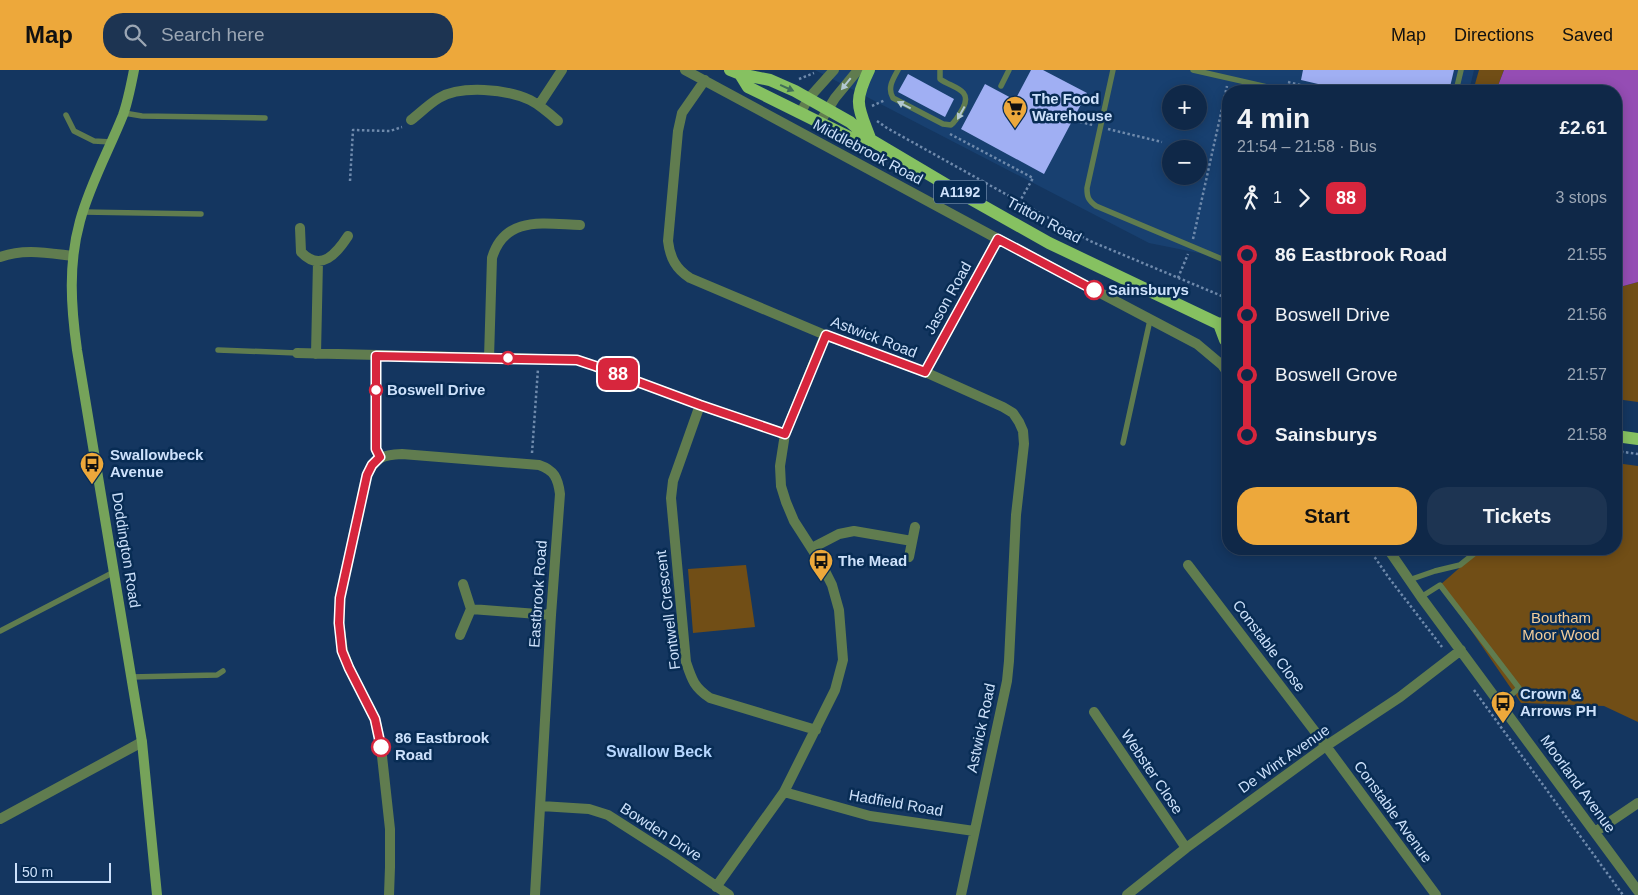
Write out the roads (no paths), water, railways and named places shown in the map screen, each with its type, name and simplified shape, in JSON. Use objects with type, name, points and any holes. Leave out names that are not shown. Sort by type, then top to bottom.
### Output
[{"type":"main road","name":"Doddington Road","points":[[134,70],[124,113],[94,180],[83,212],[73,256],[71,285],[72,318],[142,742],[157,895]]},
{"type":"main road","points":[[869,70],[858,98],[858,107],[871,140]]},
{"type":"main road","points":[[735,72],[770,80],[795,91],[850,122],[871,140]]},
{"type":"main road","name":"Tritton Road","points":[[735,72],[748,86],[857,141],[871,140],[1049,243],[1222,322]]},
{"type":"main road","points":[[1622,437],[1638,439]]},
{"type":"street","points":[[539,105],[562,70]]},
{"type":"street","name":"Middlebrook Road","points":[[684,70],[1197,344],[1222,365]]},
{"type":"street","points":[[801,112],[808,100],[834,70]]},
{"type":"street","points":[[820,122],[827,109],[858,70]]},
{"type":"street","name":"Astwick Road","points":[[705,80],[682,114],[678,131],[668,241],[669,253],[674,264],[682,273],[826,335],[925,372],[1003,407],[1012,413],[1023,431],[1024,444],[1016,515],[1007,681],[961,895]]},
{"type":"street","points":[[411,120],[439,98],[451,93],[473,90],[515,94],[539,105],[558,121]]},
{"type":"street","points":[[490,358],[492,258],[495,249],[512,230],[528,224],[580,225]]},
{"type":"street","points":[[300,228],[301,252],[311,259],[318,261],[324,261],[335,253],[348,236]]},
{"type":"street","name":"Jason Road","points":[[925,372],[998,239]]},
{"type":"street","points":[[0,256],[26,251],[73,256]]},
{"type":"street","points":[[316,354],[318,261]]},
{"type":"street","points":[[716,887],[784,792],[835,690],[842,660],[839,610],[832,586],[821,563],[794,521],[781,486],[780,466],[785,434],[826,335]]},
{"type":"street","points":[[297,353],[577,360],[785,434]]},
{"type":"street","points":[[376,356],[376,449],[380,457],[372,465],[367,475],[340,598],[339,623],[342,651],[375,719],[381,747],[390,830],[389,895]]},
{"type":"street","name":"Fontwell Crescent","points":[[700,405],[673,481],[671,498],[686,662],[691,678],[699,690],[710,698],[816,730]]},
{"type":"street","name":"Eastbrook Road","points":[[380,457],[402,454],[532,464],[549,469],[555,475],[559,488],[535,895]]},
{"type":"street","points":[[910,557],[915,527]]},
{"type":"street","points":[[812,548],[839,534],[854,532],[912,541]]},
{"type":"street","name":"Moorland Avenue","points":[[1392,555],[1638,891]]},
{"type":"street","name":"Constable Close","points":[[1188,565],[1326,746]]},
{"type":"street","points":[[460,635],[471,609],[463,584]]},
{"type":"street","points":[[471,609],[551,615]]},
{"type":"street","name":"De Wint Avenue","points":[[1127,895],[1186,848],[1326,746],[1400,697],[1461,650]]},
{"type":"street","name":"Webster Close","points":[[1094,712],[1186,848]]},
{"type":"street","points":[[0,819],[142,742]]},
{"type":"street","name":"Constable Avenue","points":[[1326,746],[1436,895]]},
{"type":"street","name":"Hadfield Road","points":[[784,792],[870,816],[974,831]]},
{"type":"street","points":[[1595,832],[1638,803]]},
{"type":"street","name":"Bowden Drive","points":[[541,806],[589,809],[608,815],[729,895]]},
{"type":"lane","points":[[898,70],[891,83],[890,92],[893,98],[943,124],[951,125],[956,121],[963,109],[966,97],[963,91],[946,84],[940,79],[940,70]]},
{"type":"lane","points":[[1001,86],[1009,70]]},
{"type":"lane","points":[[1113,70],[1087,188],[1089,201],[1096,206],[1222,259]]},
{"type":"lane","points":[[1193,70],[1259,85]]},
{"type":"lane","points":[[1457,85],[1461,70]]},
{"type":"lane","points":[[124,113],[142,116],[265,118]]},
{"type":"lane","points":[[66,115],[74,131],[94,141],[111,142]]},
{"type":"lane","points":[[83,212],[201,214]]},
{"type":"lane","points":[[1123,443],[1150,320]]},
{"type":"lane","points":[[218,350],[297,353]]},
{"type":"lane","points":[[1409,580],[1434,571],[1460,565],[1472,555]]},
{"type":"lane","points":[[0,631],[114,572]]},
{"type":"lane","points":[[1421,596],[1440,585],[1519,688],[1501,704]]},
{"type":"lane","points":[[131,677],[217,675],[223,671]]},
{"type":"place","name":"The Food Warehouse","points":[[1015,129]]},
{"type":"place","name":"Sainsburys","points":[[1094,290]]},
{"type":"place","name":"Boswell Drive","points":[[376,390]]},
{"type":"place","name":"Swallowbeck Avenue","points":[[92,485]]},
{"type":"place","name":"The Mead","points":[[821,582]]},
{"type":"place","name":"Crown & Arrows PH","points":[[1503,724]]},
{"type":"place","name":"86 Eastbrook Road","points":[[381,747]]},
{"type":"district","name":"Swallow Beck","points":[[659,751]]},
{"type":"park label","name":"Boutham Moor Wood","points":[[1561,626]]}]
